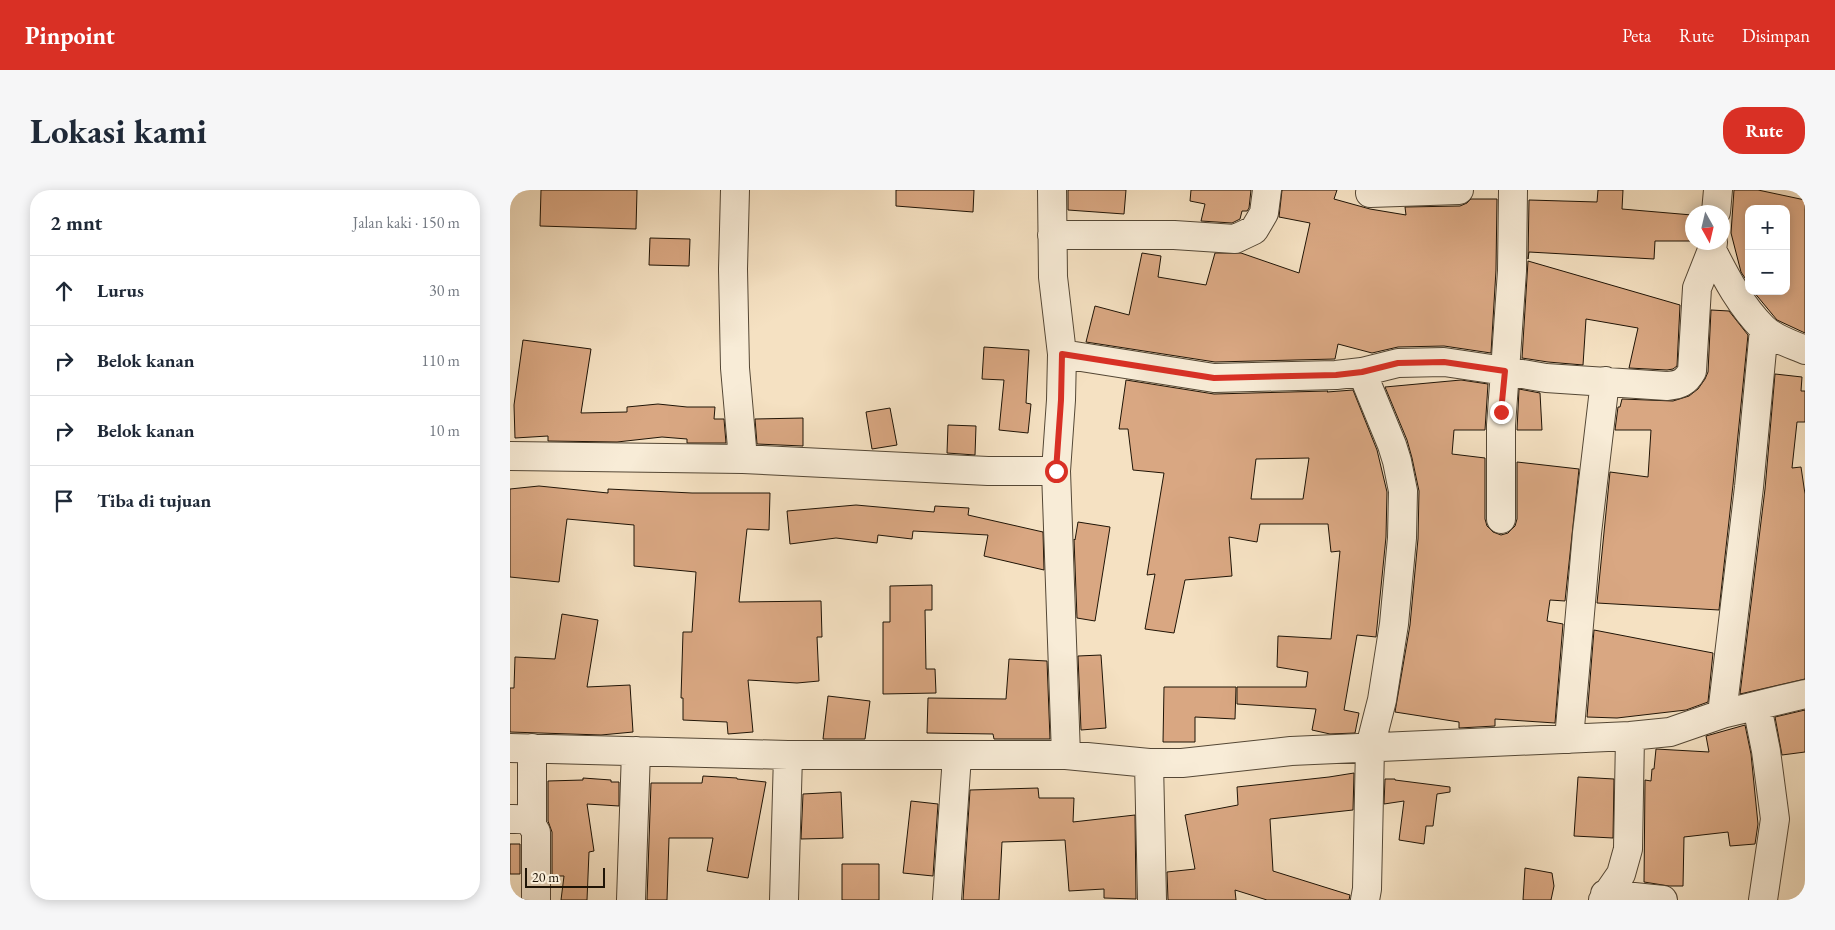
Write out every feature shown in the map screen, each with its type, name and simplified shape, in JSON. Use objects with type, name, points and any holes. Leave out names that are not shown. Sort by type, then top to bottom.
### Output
[{"type":"street","points":[[734,190],[735,368],[743,459]]},
{"type":"street","points":[[1052,190],[1053,277],[1062,354],[1056,471],[1066,755]]},
{"type":"street","points":[[1052,235],[1174,236],[1235,239],[1254,230],[1264,213],[1267,190]]},
{"type":"street","points":[[1370,193],[1459,190]]},
{"type":"street","points":[[1502,519],[1501,418],[1512,271],[1513,190]]},
{"type":"street","points":[[1717,205],[1718,190]]},
{"type":"street","points":[[1062,354],[1214,378],[1336,375],[1362,372],[1398,363],[1444,362],[1546,378],[1676,386],[1686,381],[1692,371],[1697,288],[1711,250]]},
{"type":"street","points":[[1714,250],[1735,294],[1764,329],[1786,342],[1805,350]]},
{"type":"street","points":[[1722,714],[1749,487],[1764,329]]},
{"type":"street","points":[[1362,372],[1398,461],[1403,491],[1402,538],[1394,624],[1382,700],[1370,747],[1367,889],[1365,900]]},
{"type":"street","points":[[1569,739],[1587,533],[1605,381]]},
{"type":"street","points":[[510,456],[743,459],[988,471],[1056,471]]},
{"type":"street","points":[[536,900],[538,843],[536,832],[521,821],[521,748],[788,755],[1066,755],[1149,763],[1182,763],[1291,751],[1630,736],[1670,732],[1722,714],[1805,694]]},
{"type":"street","points":[[1758,706],[1775,818],[1763,900]]},
{"type":"street","points":[[1604,897],[1621,874],[1628,850],[1630,736]]},
{"type":"street","points":[[631,900],[636,751]]},
{"type":"street","points":[[784,900],[788,755]]},
{"type":"street","points":[[947,900],[956,756]]},
{"type":"street","points":[[1149,763],[1152,900]]},
{"type":"street","points":[[1604,897],[1663,900]]},
{"type":"building","points":[[541,190],[637,190],[636,229],[540,226]]},
{"type":"building","points":[[896,190],[974,190],[973,212],[896,206]]},
{"type":"building","points":[[1068,190],[1126,190],[1124,214],[1068,210]]},
{"type":"building","points":[[1191,190],[1251,190],[1249,208],[1247,211],[1242,211],[1240,219],[1232,223],[1201,221],[1205,204],[1190,201]]},
{"type":"building","points":[[1282,190],[1337,190],[1334,199],[1370,209],[1406,215],[1405,207],[1460,206],[1471,199],[1497,199],[1496,270],[1491,353],[1444,346],[1398,347],[1372,353],[1338,344],[1335,359],[1215,362],[1086,342],[1095,306],[1129,315],[1142,253],[1161,256],[1158,277],[1206,285],[1215,253],[1241,253],[1299,273],[1310,223],[1279,217]]},
{"type":"building","points":[[1598,190],[1623,190],[1622,209],[1685,214],[1685,241],[1655,241],[1654,259],[1529,252],[1528,259],[1529,200],[1597,202]]},
{"type":"building","points":[[1734,190],[1758,190],[1805,200],[1805,333],[1777,320],[1756,295],[1790,295],[1790,205],[1745,205],[1745,278],[1741,272],[1731,233]]},
{"type":"building","points":[[650,238],[690,239],[689,266],[649,265]]},
{"type":"building","points":[[1528,261],[1680,305],[1677,366],[1667,370],[1629,368],[1638,328],[1586,319],[1583,365],[1522,358]]},
{"type":"building","points":[[1711,310],[1729,311],[1748,335],[1719,610],[1597,603],[1610,472],[1648,477],[1651,430],[1615,430],[1618,407],[1620,407],[1622,399],[1673,401],[1689,396],[1698,389],[1708,372]]},
{"type":"building","points":[[523,340],[591,349],[581,413],[627,412],[627,407],[658,404],[715,407],[714,419],[724,419],[726,443],[687,443],[687,439],[662,437],[617,442],[548,441],[548,436],[515,438],[514,405]]},
{"type":"building","points":[[984,347],[1029,350],[1026,403],[1031,404],[1028,433],[999,430],[1004,380],[982,379]]},
{"type":"building","points":[[1775,374],[1802,377],[1801,391],[1805,391],[1805,422],[1797,422],[1792,468],[1801,467],[1805,494],[1805,679],[1740,694],[1765,489]]},
{"type":"building","points":[[1126,380],[1214,394],[1353,390],[1377,450],[1387,492],[1386,537],[1376,637],[1357,635],[1344,710],[1359,713],[1355,733],[1330,734],[1312,730],[1316,709],[1237,704],[1237,687],[1306,687],[1308,672],[1277,667],[1278,636],[1331,639],[1340,551],[1331,552],[1328,524],[1260,524],[1257,542],[1229,537],[1232,576],[1185,580],[1174,633],[1145,629],[1155,574],[1147,575],[1164,473],[1133,470],[1128,429],[1119,429]],"holes":[[[1309,458],[1303,499],[1251,499],[1256,459]]]},
{"type":"building","points":[[1461,380],[1488,384],[1485,430],[1454,430],[1452,454],[1485,458],[1485,519],[1487,526],[1493,532],[1501,535],[1508,533],[1515,526],[1517,519],[1517,462],[1579,469],[1565,601],[1550,600],[1547,621],[1563,624],[1555,723],[1495,719],[1495,726],[1459,728],[1459,722],[1395,712],[1410,625],[1418,539],[1419,491],[1407,440],[1385,387]]},
{"type":"building","points":[[1519,389],[1540,393],[1542,430],[1517,430]]},
{"type":"building","points":[[890,408],[897,445],[872,449],[866,412]]},
{"type":"building","points":[[803,418],[803,446],[757,444],[755,419]]},
{"type":"building","points":[[948,425],[976,426],[975,455],[947,453]]},
{"type":"building","points":[[539,486],[608,493],[608,489],[692,493],[770,493],[769,530],[747,529],[739,602],[821,601],[822,637],[817,637],[819,681],[797,683],[748,680],[753,732],[728,734],[727,722],[683,720],[683,698],[681,698],[683,632],[692,632],[696,572],[634,566],[634,525],[567,519],[559,582],[510,577],[510,489]]},
{"type":"building","points":[[856,505],[934,512],[935,506],[969,508],[968,515],[1043,532],[1044,570],[984,556],[988,535],[913,531],[912,539],[878,535],[877,543],[836,538],[790,544],[787,511]]},
{"type":"building","points":[[1078,522],[1110,527],[1095,621],[1077,618],[1074,539]]},
{"type":"building","points":[[932,585],[932,610],[925,610],[926,669],[935,669],[936,693],[883,694],[883,622],[890,622],[890,586]]},
{"type":"building","points":[[562,614],[598,620],[587,687],[630,685],[633,732],[601,735],[510,732],[510,688],[514,688],[515,657],[555,659]]},
{"type":"building","points":[[1594,630],[1713,653],[1708,702],[1686,710],[1617,718],[1587,717]]},
{"type":"building","points":[[1101,655],[1106,728],[1081,730],[1078,656]]},
{"type":"building","points":[[1009,659],[1047,661],[1050,739],[994,739],[993,734],[927,733],[928,698],[1006,699]]},
{"type":"building","points":[[1164,687],[1236,687],[1235,719],[1195,717],[1195,742],[1163,742]]},
{"type":"building","points":[[828,696],[870,701],[865,739],[823,739]]},
{"type":"building","points":[[1805,710],[1805,752],[1782,755],[1775,717]]},
{"type":"building","points":[[1745,725],[1751,754],[1758,824],[1755,844],[1730,846],[1728,832],[1684,837],[1683,886],[1644,882],[1645,780],[1651,781],[1656,749],[1709,752],[1706,736]]},
{"type":"building","points":[[1354,773],[1353,810],[1270,819],[1273,871],[1350,895],[1349,900],[1267,900],[1235,890],[1236,900],[1168,900],[1167,872],[1195,869],[1185,815],[1238,805],[1237,787]]},
{"type":"building","points":[[703,776],[766,782],[748,878],[707,871],[713,838],[669,838],[667,900],[647,900],[651,783],[702,783]]},
{"type":"building","points":[[1578,777],[1614,779],[1613,838],[1574,836]]},
{"type":"building","points":[[583,778],[619,782],[619,806],[587,804],[594,851],[589,852],[587,900],[561,900],[564,876],[552,876],[552,832],[548,821],[548,781],[583,780]]},
{"type":"building","points":[[1385,779],[1450,787],[1450,792],[1437,794],[1433,826],[1426,826],[1424,844],[1399,840],[1404,801],[1384,804]]},
{"type":"building","points":[[1038,788],[1039,798],[1074,798],[1073,822],[1135,815],[1136,899],[1104,898],[1104,889],[1069,891],[1065,840],[1002,842],[999,900],[963,900],[970,790]]},
{"type":"building","points":[[841,792],[843,838],[801,839],[803,794]]},
{"type":"building","points":[[911,801],[938,804],[933,876],[903,873]]},
{"type":"building","points":[[510,844],[520,844],[520,874],[510,874]]},
{"type":"building","points":[[842,864],[879,864],[879,900],[842,900]]},
{"type":"building","points":[[1525,868],[1552,873],[1554,886],[1551,900],[1523,900]]},
{"type":"route","points":[[1056,471],[1062,354],[1214,378],[1336,375],[1362,372],[1398,363],[1444,362],[1505,371],[1501,412]]}]
